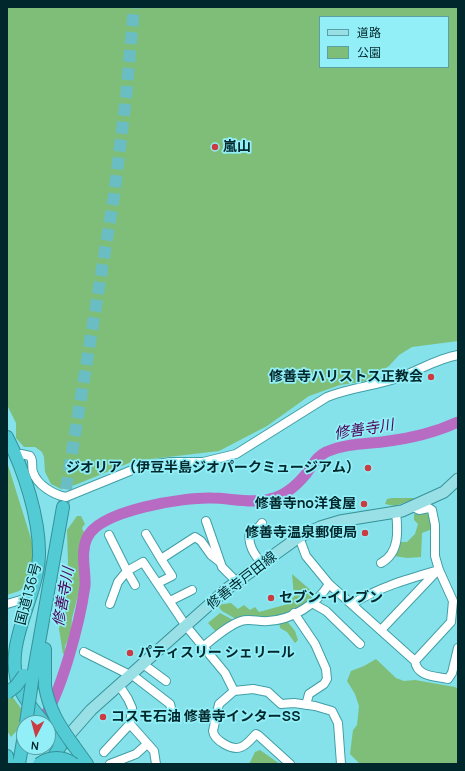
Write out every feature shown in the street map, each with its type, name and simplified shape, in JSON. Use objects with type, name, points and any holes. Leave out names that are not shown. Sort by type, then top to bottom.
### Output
[{"type":"highway","name":"国道136号","points":[[7,437],[16,456],[34,511],[39,543],[38,569],[15,643],[13,664],[18,687],[38,715]]},
{"type":"highway","points":[[26,715],[28,679],[52,574],[64,507]]},
{"type":"highway","points":[[52,574],[44,668],[45,686],[49,704],[54,716],[87,764]]},
{"type":"highway","points":[[7,693],[28,679]]},
{"type":"highway","points":[[49,764],[61,745],[56,738]]},
{"type":"highway","points":[[7,756],[8,764]]},
{"type":"highway","points":[[39,764],[46,760],[57,758],[68,760],[74,764]]},
{"type":"main road","name":"修善寺戸田線","points":[[61,745],[91,710],[118,685],[186,626],[306,532],[340,521],[396,512],[413,507],[444,492],[458,479]]},
{"type":"street","points":[[16,456],[21,454],[30,456],[32,460],[33,474],[39,482],[54,494],[66,497],[142,466],[171,462],[202,462],[236,454],[315,403],[339,392],[395,379],[448,357],[458,355]]},
{"type":"street","points":[[413,507],[419,510],[429,508],[432,510],[435,525],[435,556],[439,570],[453,601],[455,624],[415,661]]},
{"type":"street","points":[[382,563],[388,560],[396,542],[396,512]]},
{"type":"street","points":[[206,521],[220,562],[227,573],[242,581]]},
{"type":"street","points":[[258,569],[252,551],[250,531],[259,527],[262,523]]},
{"type":"street","points":[[146,534],[160,559],[173,575],[158,583]]},
{"type":"street","points":[[109,535],[126,571],[135,585]]},
{"type":"street","points":[[160,559],[196,537],[201,541],[207,553],[220,562]]},
{"type":"street","points":[[299,537],[306,556],[329,584],[415,661],[416,668],[420,673],[458,680]]},
{"type":"street","points":[[110,604],[118,582],[126,571],[143,562],[186,626],[225,673],[234,691]]},
{"type":"street","points":[[352,604],[370,593],[386,586],[439,570]]},
{"type":"street","points":[[381,630],[439,570]]},
{"type":"street","points":[[203,647],[224,631],[242,620],[268,621],[278,619],[312,604],[318,599],[329,584]]},
{"type":"street","points":[[170,601],[192,590]]},
{"type":"street","points":[[7,604],[30,597]]},
{"type":"street","points":[[312,604],[326,611],[360,644]]},
{"type":"street","points":[[294,613],[314,644],[327,674],[324,684],[309,694],[306,705]]},
{"type":"street","points":[[448,679],[452,673],[458,648]]},
{"type":"street","points":[[84,652],[131,674],[170,704],[173,716]]},
{"type":"street","points":[[143,664],[166,681]]},
{"type":"street","points":[[104,752],[130,724],[132,708],[128,699],[118,685]]},
{"type":"street","points":[[290,764],[256,734],[242,747],[238,748],[224,743],[213,734],[219,704],[234,691],[259,690],[268,692],[281,704],[306,705],[329,709],[334,714],[338,723],[341,764]]},
{"type":"street","points":[[130,724],[154,752],[156,764]]},
{"type":"street","points":[[110,764],[136,754],[147,744]]},
{"type":"green space","points":[[7,7],[458,7],[458,341],[412,347],[399,355],[389,366],[366,381],[340,385],[309,396],[267,426],[219,451],[134,461],[75,485],[61,489],[51,484],[45,472],[44,457],[42,452],[35,447],[24,447],[16,438],[16,423],[7,405]]},
{"type":"green space","points":[[7,462],[33,545],[31,576],[27,585],[19,591],[7,595]]},
{"type":"green space","points":[[387,499],[415,499],[395,506],[385,504]]},
{"type":"green space","points":[[426,511],[432,523],[432,529],[422,533],[421,557],[407,558],[394,556],[399,542],[407,542],[415,534],[418,524],[414,520],[414,514]]},
{"type":"green space","points":[[77,516],[81,516],[85,524],[82,528],[85,535],[81,559],[82,580],[72,618],[71,634],[65,646],[65,653],[63,654],[59,629],[65,599],[64,576],[68,564],[67,530]]},
{"type":"green space","points":[[292,574],[314,593],[313,601],[277,617],[236,619],[222,611],[217,605],[231,603],[238,609],[244,605],[250,610],[255,607],[259,612],[288,604],[286,602],[294,597]]},
{"type":"green space","points":[[220,613],[235,621],[217,633],[208,623]]},
{"type":"green space","points":[[287,621],[295,631],[298,640],[295,643],[287,632],[280,628],[279,622]]},
{"type":"green space","points":[[376,659],[396,678],[404,681],[415,680],[455,687],[458,689],[458,764],[360,764],[350,754],[353,730],[357,725],[359,706],[355,694],[347,681],[351,671]]},
{"type":"green space","points":[[11,695],[23,711],[22,715],[16,715],[16,732],[11,737],[7,731],[7,698]]},
{"type":"green space","points":[[260,750],[280,764],[249,764],[255,752]]},
{"type":"waterway","name":"修善寺川","points":[[45,715],[55,696],[74,638],[85,586],[85,544],[87,538],[95,528],[108,520],[125,513],[164,503],[199,498],[257,501],[275,498],[285,493],[299,482],[317,459],[333,449],[411,437],[458,422]]},
{"type":"tunnel","points":[[63,507],[114,196],[126,98],[134,7]]},
{"type":"place","name":"嵐山","points":[[215,147]]},
{"type":"place","name":"修善寺ハリストス正教会","points":[[431,377]]},
{"type":"place","name":"ジオリア（伊豆半島ジオパークミュージアム）","points":[[368,468]]},
{"type":"place","name":"修善寺no洋食屋","points":[[364,504]]},
{"type":"place","name":"修善寺温泉郵便局","points":[[365,533]]},
{"type":"place","name":"セブン-イレブン","points":[[271,598]]},
{"type":"place","name":"パティスリー シェリール","points":[[130,653]]},
{"type":"place","name":"コスモ石油 修善寺インターSS","points":[[103,717]]}]
